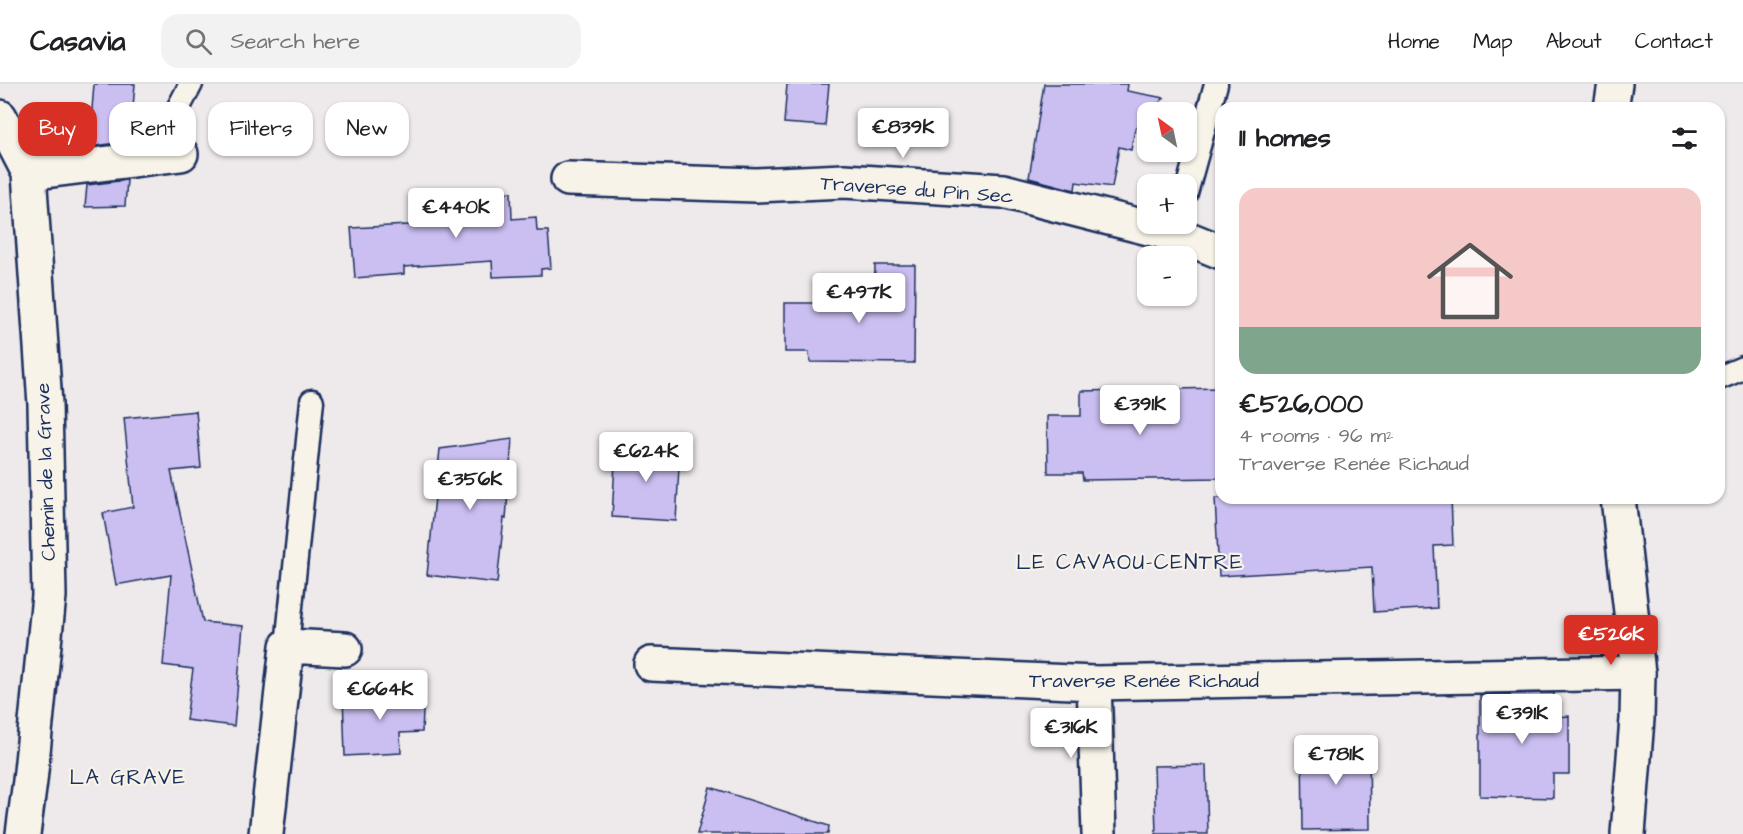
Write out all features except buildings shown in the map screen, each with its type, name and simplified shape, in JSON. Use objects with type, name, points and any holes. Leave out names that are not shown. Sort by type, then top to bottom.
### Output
[{"type":"street","points":[[1612,102],[1615,84]]},
{"type":"street","name":"Chemin de la Grave","points":[[0,117],[29,173],[45,404],[49,596],[23,834]]},
{"type":"street","points":[[29,173],[167,156]]},
{"type":"street","name":"Traverse du Pin Sec","points":[[568,178],[756,185],[844,181],[1003,191],[1137,220]]},
{"type":"street","name":"Traverse du Pin Sec","points":[[1187,234],[1215,249]]},
{"type":"street","points":[[1619,504],[1638,673],[1637,719],[1628,834]]},
{"type":"street","points":[[266,834],[286,646],[345,649]]},
{"type":"street","name":"Traverse Renée Richaud","points":[[651,664],[1094,683],[1638,673]]},
{"type":"street","points":[[1094,683],[1099,834]]},
{"type":"lane","points":[[185,102],[191,84]]},
{"type":"lane","points":[[1191,174],[1216,84]]},
{"type":"lane","points":[[1725,376],[1743,368]]},
{"type":"lane","points":[[286,646],[312,401]]},
{"type":"district","name":"LE CAVAOU-CENTRE","points":[[1130,562]]},
{"type":"district","name":"LA GRAVE","points":[[128,777]]}]
